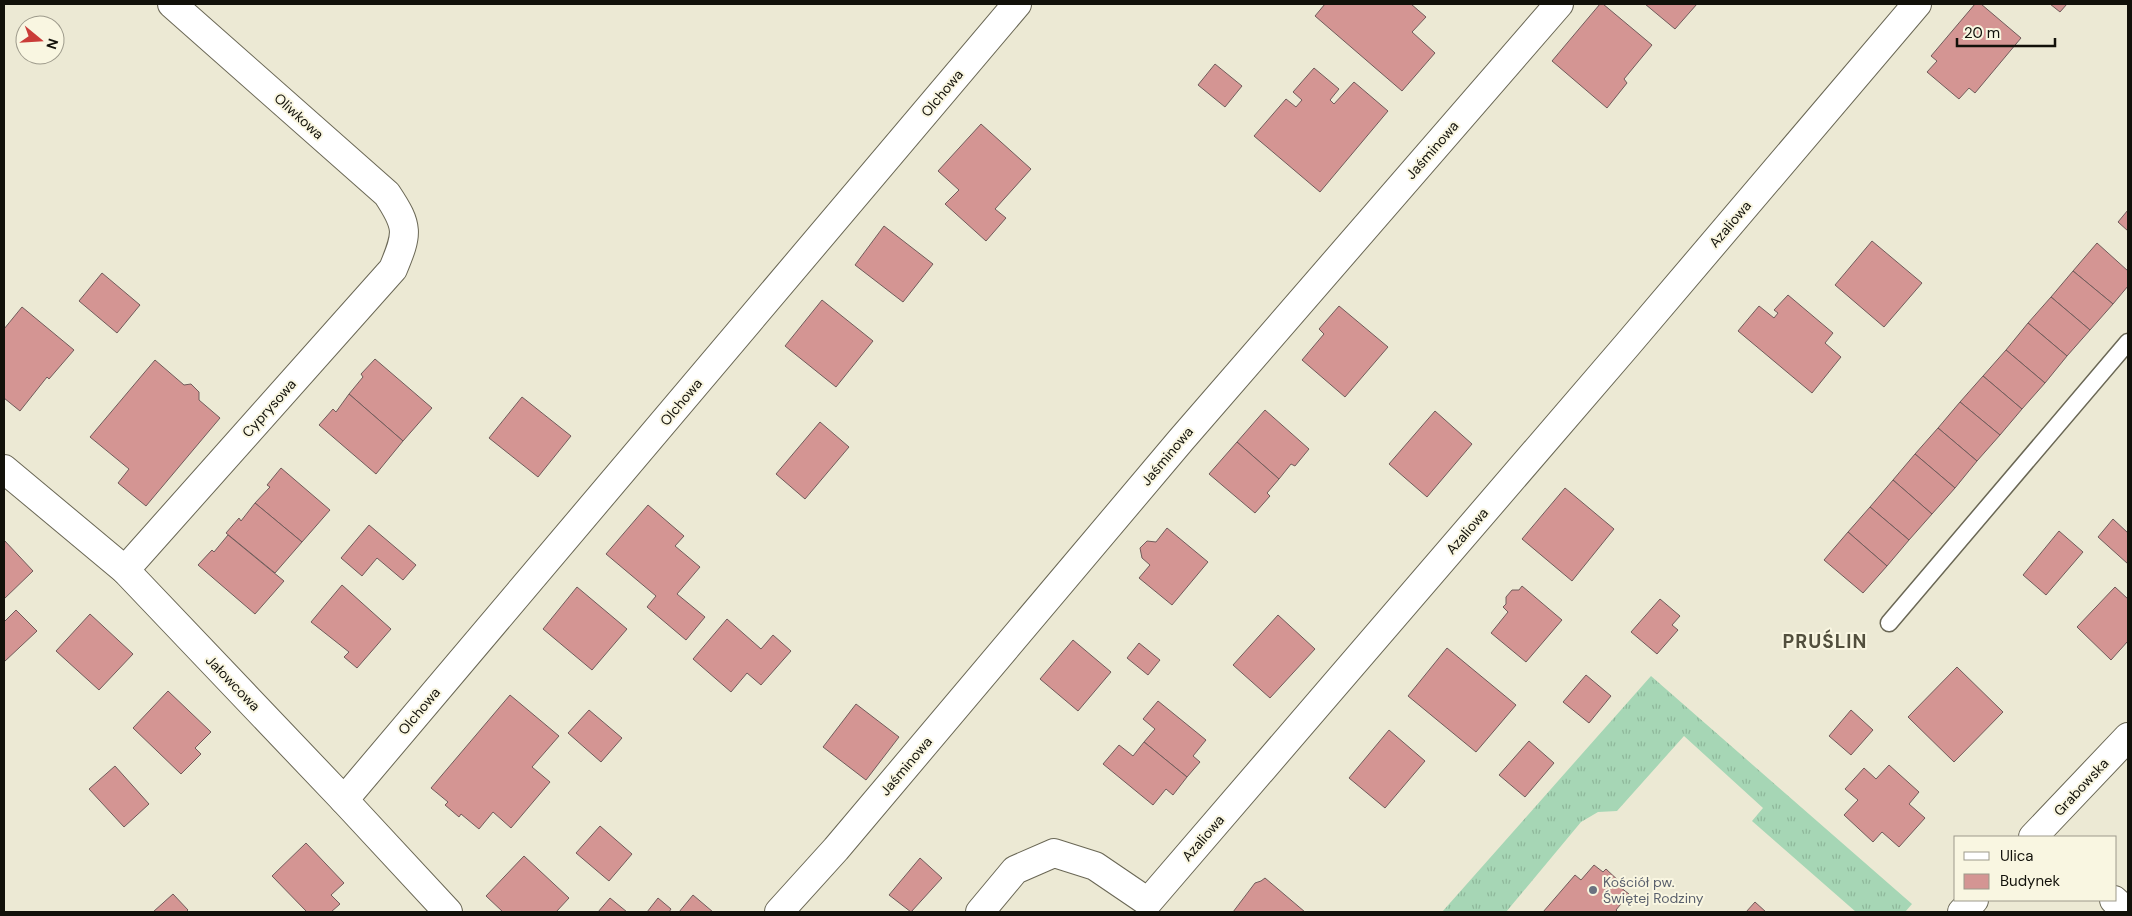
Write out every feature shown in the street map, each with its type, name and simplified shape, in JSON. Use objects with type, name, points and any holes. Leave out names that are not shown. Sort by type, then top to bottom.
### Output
[{"type":"street","name":"Oliwkowa","points":[[172,4],[387,194],[401,216],[405,240]]},
{"type":"street","name":"Olchowa","points":[[344,800],[1017,4]]},
{"type":"street","name":"Jaśminowa","points":[[779,912],[849,834],[1180,440],[1559,4]]},
{"type":"street","name":"Azaliowa","points":[[980,912],[1015,870],[1054,853],[1095,866],[1148,902],[1917,4]]},
{"type":"street","name":"Cyprysowa","points":[[125,570],[393,268],[405,240]]},
{"type":"street","name":"Jałowcowa","points":[[4,469],[125,570],[448,912]]},
{"type":"street","name":"Grabowska","points":[[2041,835],[2128,736]]},
{"type":"street","points":[[1962,912],[1973,901]]},
{"type":"street","points":[[2115,901],[2127,912]]},
{"type":"lane","points":[[1890,623],[2128,342]]},
{"type":"green space","points":[[1651,676],[1912,904],[1905,912],[1856,912],[1752,821],[1763,808],[1684,736],[1617,811],[1598,812],[1581,822],[1506,912],[1442,912]]},
{"type":"building","points":[[1325,4],[1411,4],[1426,17],[1412,32],[1435,53],[1402,91],[1315,16]]},
{"type":"building","points":[[1600,4],[1603,4],[1652,45],[1624,79],[1627,83],[1607,108],[1552,61]]},
{"type":"building","points":[[1645,4],[1697,4],[1675,29]]},
{"type":"building","points":[[1975,4],[1981,4],[2021,38],[1975,93],[1969,88],[1959,99],[1927,72],[1937,61],[1931,56]]},
{"type":"building","points":[[2050,4],[2067,4],[2060,12]]},
{"type":"building","points":[[1215,64],[1242,86],[1225,107],[1198,85]]},
{"type":"building","points":[[1314,68],[1339,89],[1330,100],[1334,104],[1354,82],[1388,111],[1320,192],[1254,136],[1286,99],[1296,107],[1302,100],[1293,92]]},
{"type":"building","points":[[981,124],[1031,169],[995,209],[1006,218],[986,241],[945,204],[959,190],[938,171]]},
{"type":"building","points":[[2128,210],[2128,231],[2118,222]]},
{"type":"building","points":[[884,226],[933,264],[903,302],[855,265]]},
{"type":"building","points":[[1872,241],[1922,283],[1884,327],[1835,285]]},
{"type":"building","points":[[2097,243],[2128,271],[2128,286],[2113,304],[2073,271]]},
{"type":"building","points":[[2073,271],[2113,304],[2090,330],[2051,297]]},
{"type":"building","points":[[102,273],[140,305],[117,333],[79,301]]},
{"type":"building","points":[[1788,295],[1833,333],[1825,343],[1841,357],[1812,393],[1738,331],[1759,306],[1774,318],[1778,313],[1774,310]]},
{"type":"building","points":[[2051,297],[2090,330],[2067,356],[2028,323]]},
{"type":"building","points":[[822,300],[873,341],[836,387],[785,346]]},
{"type":"building","points":[[1339,306],[1388,347],[1345,397],[1302,360],[1324,334],[1319,329]]},
{"type":"building","points":[[22,307],[74,350],[49,379],[47,377],[20,411],[4,398],[4,329]]},
{"type":"building","points":[[2028,323],[2067,356],[2045,383],[2006,350]]},
{"type":"building","points":[[2006,350],[2045,383],[2022,409],[1983,376]]},
{"type":"building","points":[[375,359],[432,408],[403,441],[349,394],[363,377],[361,374]]},
{"type":"building","points":[[155,360],[184,385],[191,384],[199,392],[199,400],[220,418],[146,506],[118,483],[129,469],[90,437]]},
{"type":"building","points":[[1983,376],[2022,409],[2000,435],[1960,402]]},
{"type":"building","points":[[349,394],[403,441],[376,474],[319,425],[333,409],[336,412]]},
{"type":"building","points":[[522,397],[571,436],[538,477],[489,438]]},
{"type":"building","points":[[1960,402],[2000,435],[1977,461],[1938,428]]},
{"type":"building","points":[[1265,410],[1309,449],[1295,466],[1291,464],[1279,479],[1237,442]]},
{"type":"building","points":[[1435,411],[1472,444],[1427,497],[1389,464]]},
{"type":"building","points":[[820,422],[849,447],[805,499],[776,474]]},
{"type":"building","points":[[1938,428],[1977,461],[1955,488],[1915,454]]},
{"type":"building","points":[[1237,442],[1279,479],[1267,493],[1270,496],[1255,513],[1209,474]]},
{"type":"building","points":[[1915,454],[1955,488],[1932,514],[1893,480]]},
{"type":"building","points":[[281,468],[330,510],[302,542],[255,503],[270,487],[267,485]]},
{"type":"building","points":[[1893,480],[1932,514],[1909,540],[1870,507]]},
{"type":"building","points":[[1565,488],[1614,529],[1572,581],[1522,539]]},
{"type":"building","points":[[255,503],[302,542],[275,573],[226,533],[239,518],[241,521]]},
{"type":"building","points":[[648,505],[684,536],[675,546],[700,567],[677,594],[705,617],[686,640],[647,607],[656,596],[606,554]]},
{"type":"building","points":[[1870,507],[1909,540],[1887,566],[1848,532]]},
{"type":"building","points":[[2113,519],[2128,533],[2128,564],[2098,537]]},
{"type":"building","points":[[369,525],[416,565],[403,580],[377,558],[362,576],[341,558]]},
{"type":"building","points":[[1167,528],[1208,562],[1172,605],[1139,578],[1150,565],[1142,558],[1140,548],[1147,541],[1156,542]]},
{"type":"building","points":[[2059,531],[2083,552],[2046,595],[2023,575]]},
{"type":"building","points":[[1848,532],[1887,566],[1863,593],[1824,560]]},
{"type":"building","points":[[228,535],[284,581],[255,614],[198,565],[212,550],[214,552]]},
{"type":"building","points":[[4,540],[33,571],[4,599]]},
{"type":"building","points":[[342,585],[391,629],[357,668],[344,657],[349,652],[311,622]]},
{"type":"building","points":[[1522,586],[1562,620],[1526,662],[1491,633],[1508,612],[1503,607],[1506,604],[1506,597],[1512,590],[1519,590]]},
{"type":"building","points":[[577,587],[627,629],[592,670],[543,629]]},
{"type":"building","points":[[2115,587],[2128,599],[2128,641],[2111,660],[2077,627]]},
{"type":"building","points":[[1660,599],[1680,616],[1672,625],[1678,630],[1657,654],[1631,632]]},
{"type":"building","points":[[16,610],[37,631],[4,662],[4,622]]},
{"type":"building","points":[[90,614],[133,654],[99,690],[56,651]]},
{"type":"building","points":[[1278,615],[1315,649],[1270,698],[1233,665]]},
{"type":"building","points":[[727,619],[761,649],[773,635],[791,651],[761,685],[747,673],[731,692],[693,659]]},
{"type":"building","points":[[1073,640],[1111,672],[1078,711],[1040,679]]},
{"type":"building","points":[[1139,643],[1160,660],[1148,675],[1127,658]]},
{"type":"building","points":[[1447,648],[1516,705],[1476,752],[1408,696]]},
{"type":"building","points":[[1957,667],[2003,712],[1954,762],[1908,717]]},
{"type":"building","points":[[1586,675],[1611,696],[1589,723],[1563,702]]},
{"type":"building","points":[[168,691],[211,732],[195,748],[201,754],[181,774],[133,728]]},
{"type":"building","points":[[510,695],[559,736],[532,767],[550,782],[511,828],[493,812],[479,829],[461,814],[459,817],[445,805],[448,802],[431,788]]},
{"type":"building","points":[[1158,701],[1206,740],[1193,756],[1200,762],[1187,777],[1144,742],[1155,729],[1143,719]]},
{"type":"building","points":[[856,704],[899,737],[866,780],[823,747]]},
{"type":"building","points":[[589,710],[622,738],[601,762],[568,733]]},
{"type":"building","points":[[1851,710],[1873,730],[1851,755],[1829,736]]},
{"type":"building","points":[[1389,730],[1425,761],[1385,808],[1349,778]]},
{"type":"building","points":[[1529,741],[1554,763],[1525,797],[1499,775]]},
{"type":"building","points":[[1144,742],[1187,777],[1173,795],[1166,789],[1153,805],[1103,764],[1119,745],[1133,756]]},
{"type":"building","points":[[1889,765],[1919,792],[1909,804],[1925,818],[1899,847],[1882,832],[1873,842],[1844,815],[1858,800],[1845,789],[1864,768],[1876,779]]},
{"type":"building","points":[[115,766],[149,804],[124,827],[89,789]]},
{"type":"building","points":[[600,826],[632,854],[609,881],[576,853]]},
{"type":"building","points":[[306,843],[344,883],[331,895],[340,904],[331,912],[307,912],[272,876]]},
{"type":"building","points":[[524,856],[569,898],[556,912],[503,912],[486,896]]},
{"type":"building","points":[[920,858],[942,878],[911,912],[889,895]]},
{"type":"building","name":"Kościół pw. Świętej Rodziny","points":[[1594,865],[1603,872],[1606,869],[1622,884],[1620,887],[1629,894],[1616,910],[1618,912],[1543,912],[1575,875],[1581,880]]},
{"type":"building","points":[[1265,878],[1305,912],[1233,912],[1255,883]]},
{"type":"building","points":[[173,894],[188,910],[186,912],[153,912]]},
{"type":"building","points":[[693,895],[713,912],[679,912]]},
{"type":"building","points":[[610,898],[627,912],[598,912]]},
{"type":"building","points":[[658,898],[671,909],[669,912],[647,912]]},
{"type":"building","points":[[1755,902],[1766,912],[1746,912]]},
{"type":"place","name":"Kościół pw. Świętej Rodziny","points":[[1593,890]]},
{"type":"district","name":"PRUŚLIN","points":[[1825,641]]}]
